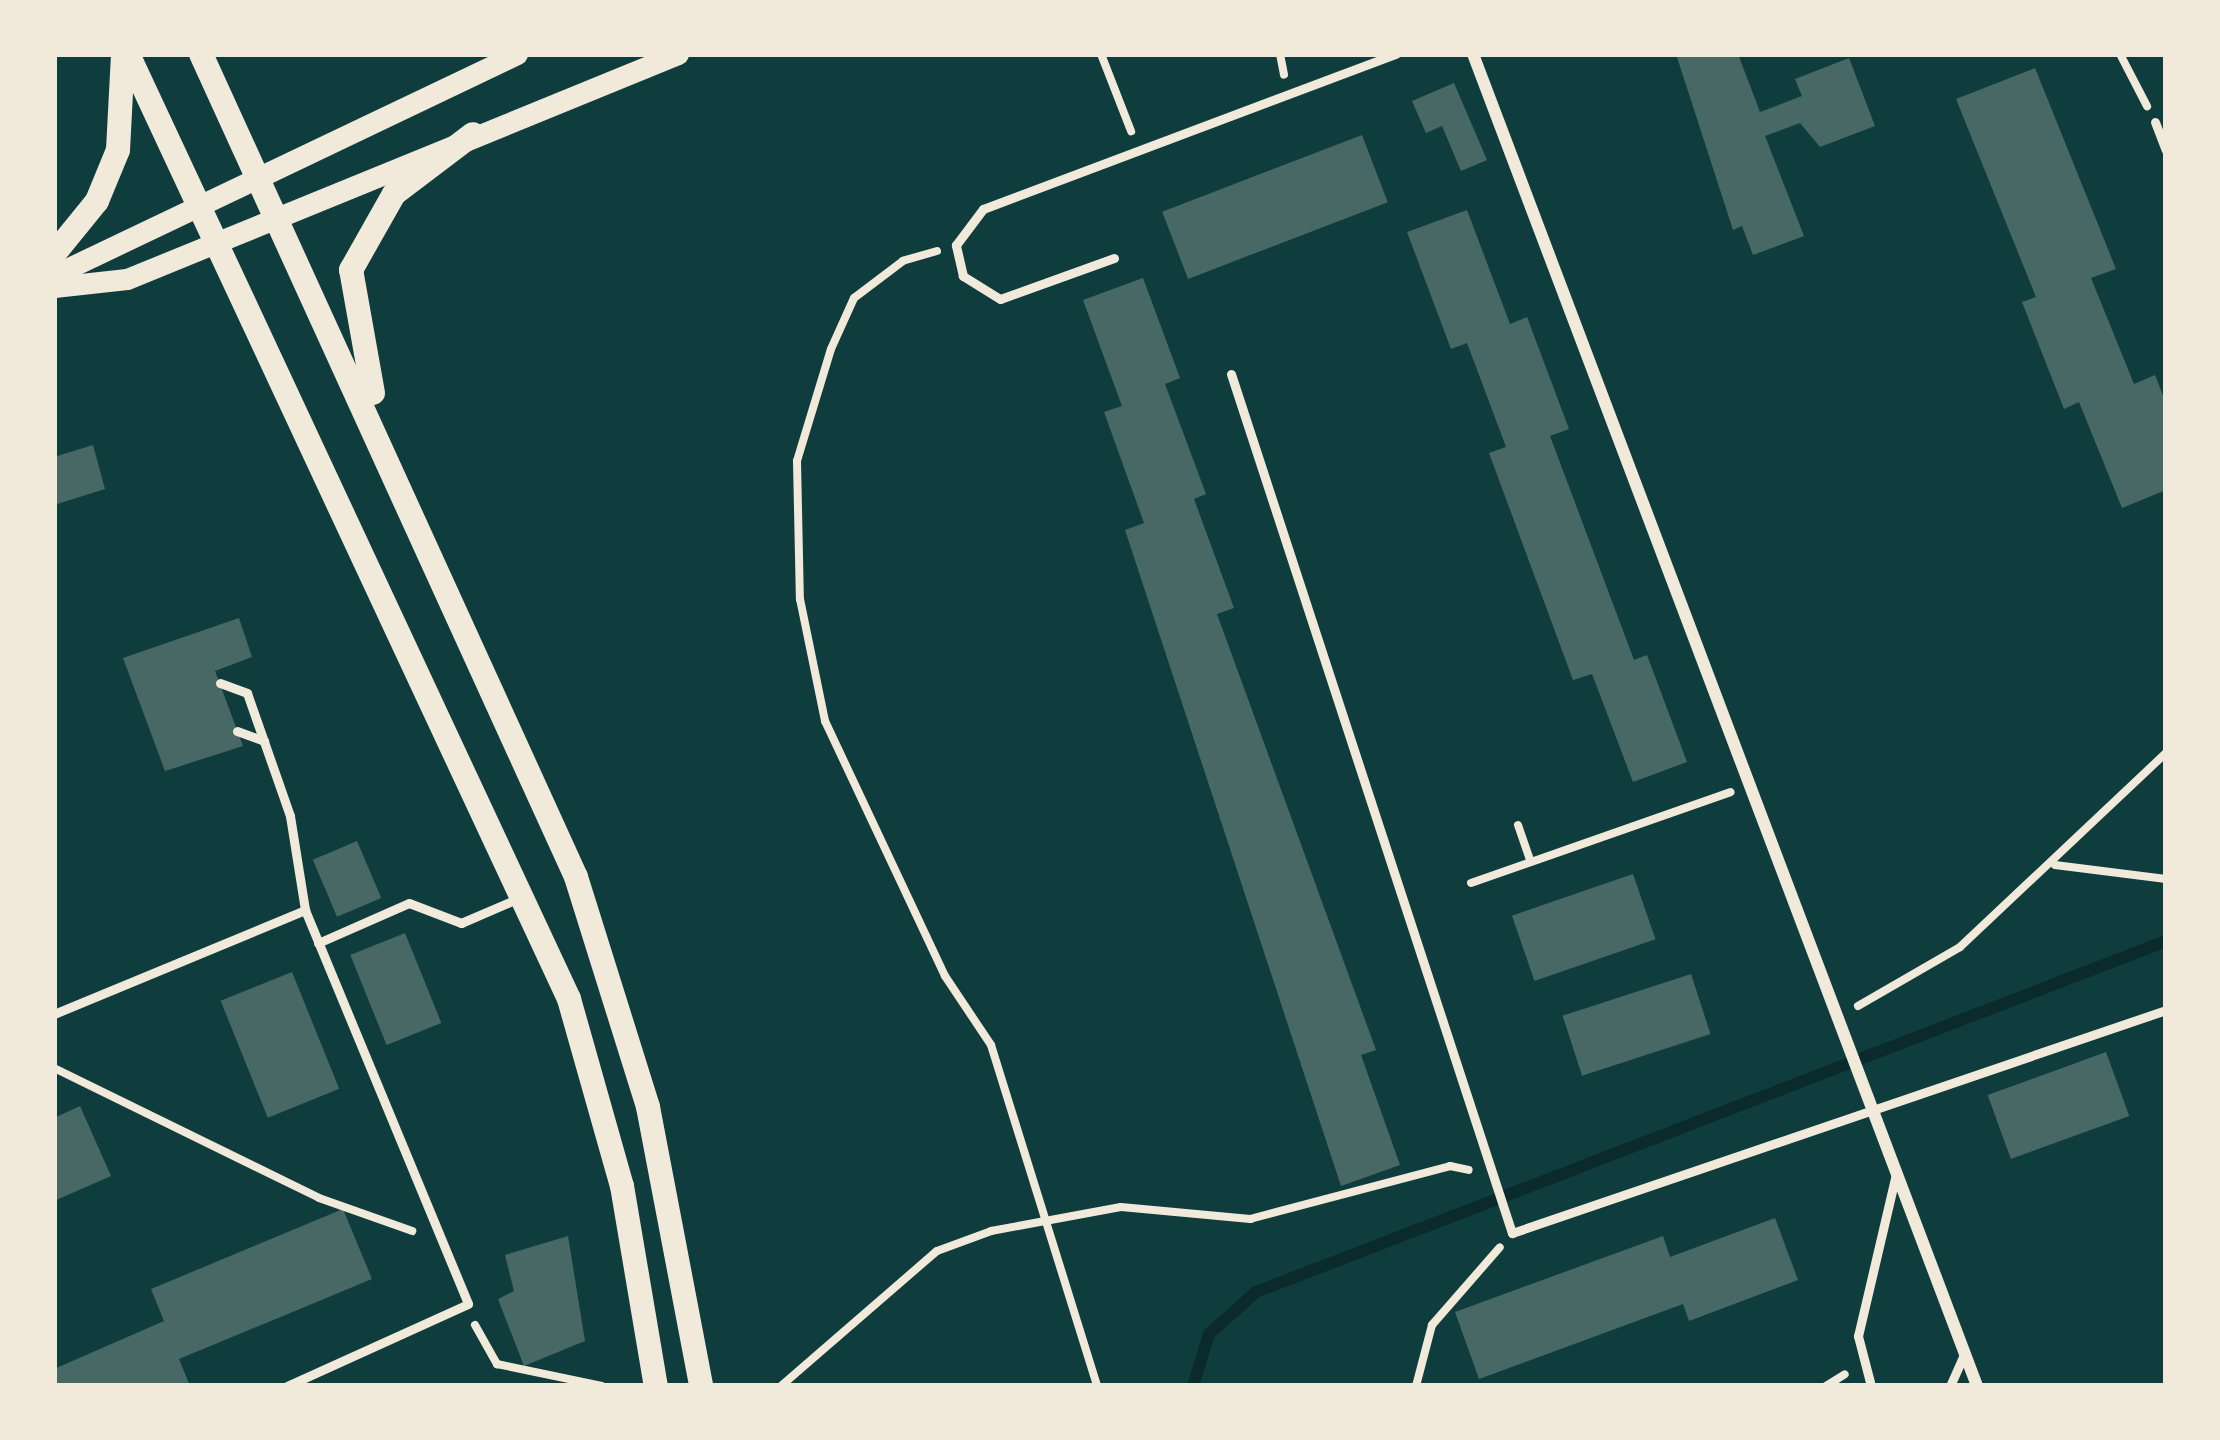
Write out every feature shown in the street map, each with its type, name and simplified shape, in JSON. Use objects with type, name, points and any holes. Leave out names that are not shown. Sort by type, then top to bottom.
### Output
[{"type":"main road","points":[[125,54],[522,897],[593,1071],[656,1386]]},
{"type":"main road","points":[[54,254],[97,201],[118,150],[125,54]]},
{"type":"main road","points":[[202,54],[520,738],[613,979],[701,1386]]},
{"type":"main road","points":[[401,481],[357,343],[351,270],[394,194],[472,134]]},
{"type":"street","points":[[54,275],[254,173],[517,54]]},
{"type":"street","points":[[54,287],[127,279],[472,134],[678,54]]},
{"type":"street","points":[[1473,54],[1873,1090],[1977,1386]]},
{"type":"lane","points":[[1114,258],[1000,298],[963,276],[956,245],[982,209],[1396,54]]},
{"type":"lane","points":[[2155,122],[2166,150]]},
{"type":"lane","points":[[1231,374],[1512,1232],[2166,1010]]},
{"type":"lane","points":[[220,682],[247,693],[264,742],[305,910],[468,1304],[287,1386]]},
{"type":"lane","points":[[237,731],[264,742]]},
{"type":"lane","points":[[319,943],[409,903],[460,923],[522,897]]},
{"type":"lane","points":[[54,1014],[305,910]]},
{"type":"lane","points":[[1871,1386],[1858,1336],[1899,1163]]},
{"type":"lane","points":[[1951,1386],[1965,1353]]},
{"type":"path","points":[[1101,54],[1138,151]]},
{"type":"path","points":[[2120,54],[2155,122]]},
{"type":"path","points":[[956,245],[886,271],[854,298],[830,349],[797,461],[800,599],[825,721],[935,958],[991,1046],[1097,1386]]},
{"type":"path","points":[[1844,1014],[1960,947],[2055,865],[2166,753]]},
{"type":"path","points":[[1471,883],[1755,784]]},
{"type":"path","points":[[1518,825],[1531,862]]},
{"type":"path","points":[[2055,865],[2166,879]]},
{"type":"path","points":[[54,1067],[319,1198],[443,1245]]},
{"type":"path","points":[[781,1386],[937,1251],[1042,1219],[1121,1207],[1250,1219],[1450,1166],[1494,1177]]},
{"type":"path","points":[[1416,1386],[1432,1325],[1512,1232]]},
{"type":"path","points":[[468,1304],[497,1364],[602,1386]]},
{"type":"building","points":[[1676,54],[1738,54],[1760,112],[1802,96],[1795,79],[1849,58],[1875,126],[1820,147],[1800,123],[1765,136],[1804,236],[1753,255],[1742,226],[1733,230]]},
{"type":"building","points":[[2035,68],[2116,269],[2091,278],[2134,384],[2155,375],[2166,403],[2166,490],[2122,508],[2079,402],[2064,409],[2022,302],[2036,297],[1956,99]]},
{"type":"building","points":[[1454,83],[1487,160],[1461,171],[1442,126],[1426,133],[1412,101]]},
{"type":"building","points":[[1362,135],[1388,202],[1188,279],[1162,212]]},
{"type":"building","points":[[1467,210],[1510,324],[1527,317],[1569,429],[1550,436],[1634,660],[1647,655],[1687,762],[1633,782],[1592,674],[1573,680],[1489,453],[1506,447],[1467,343],[1451,349],[1407,232]]},
{"type":"building","points":[[1143,278],[1180,378],[1165,384],[1206,494],[1194,499],[1234,608],[1217,614],[1376,1050],[1361,1055],[1400,1165],[1341,1186],[1125,530],[1144,523],[1104,412],[1122,406],[1083,300]]},
{"type":"building","points":[[93,445],[105,489],[54,505],[54,457]]},
{"type":"building","points":[[239,618],[252,657],[215,671],[243,746],[165,771],[123,658]]},
{"type":"building","points":[[357,841],[381,898],[337,917],[313,860]]},
{"type":"building","points":[[1633,874],[1655,939],[1534,981],[1512,916]]},
{"type":"building","points":[[405,933],[441,1023],[387,1045],[350,955]]},
{"type":"building","points":[[292,972],[339,1089],[268,1118],[221,1001]]},
{"type":"building","points":[[1691,974],[1710,1034],[1582,1076],[1563,1016]]},
{"type":"building","points":[[2106,1052],[2129,1116],[2011,1159],[1988,1095]]},
{"type":"building","points":[[80,1106],[111,1176],[54,1201],[54,1118]]},
{"type":"building","points":[[343,1209],[372,1279],[179,1359],[190,1386],[54,1386],[54,1369],[164,1321],[151,1289]]},
{"type":"building","points":[[1775,1218],[1798,1280],[1689,1321],[1683,1304],[1479,1379],[1455,1312],[1663,1236],[1670,1257]]},
{"type":"building","points":[[568,1236],[585,1341],[524,1366],[498,1299],[514,1291],[505,1255]]},
{"type":"waterway","points":[[1193,1386],[1209,1334],[1256,1292],[2166,941]]}]
